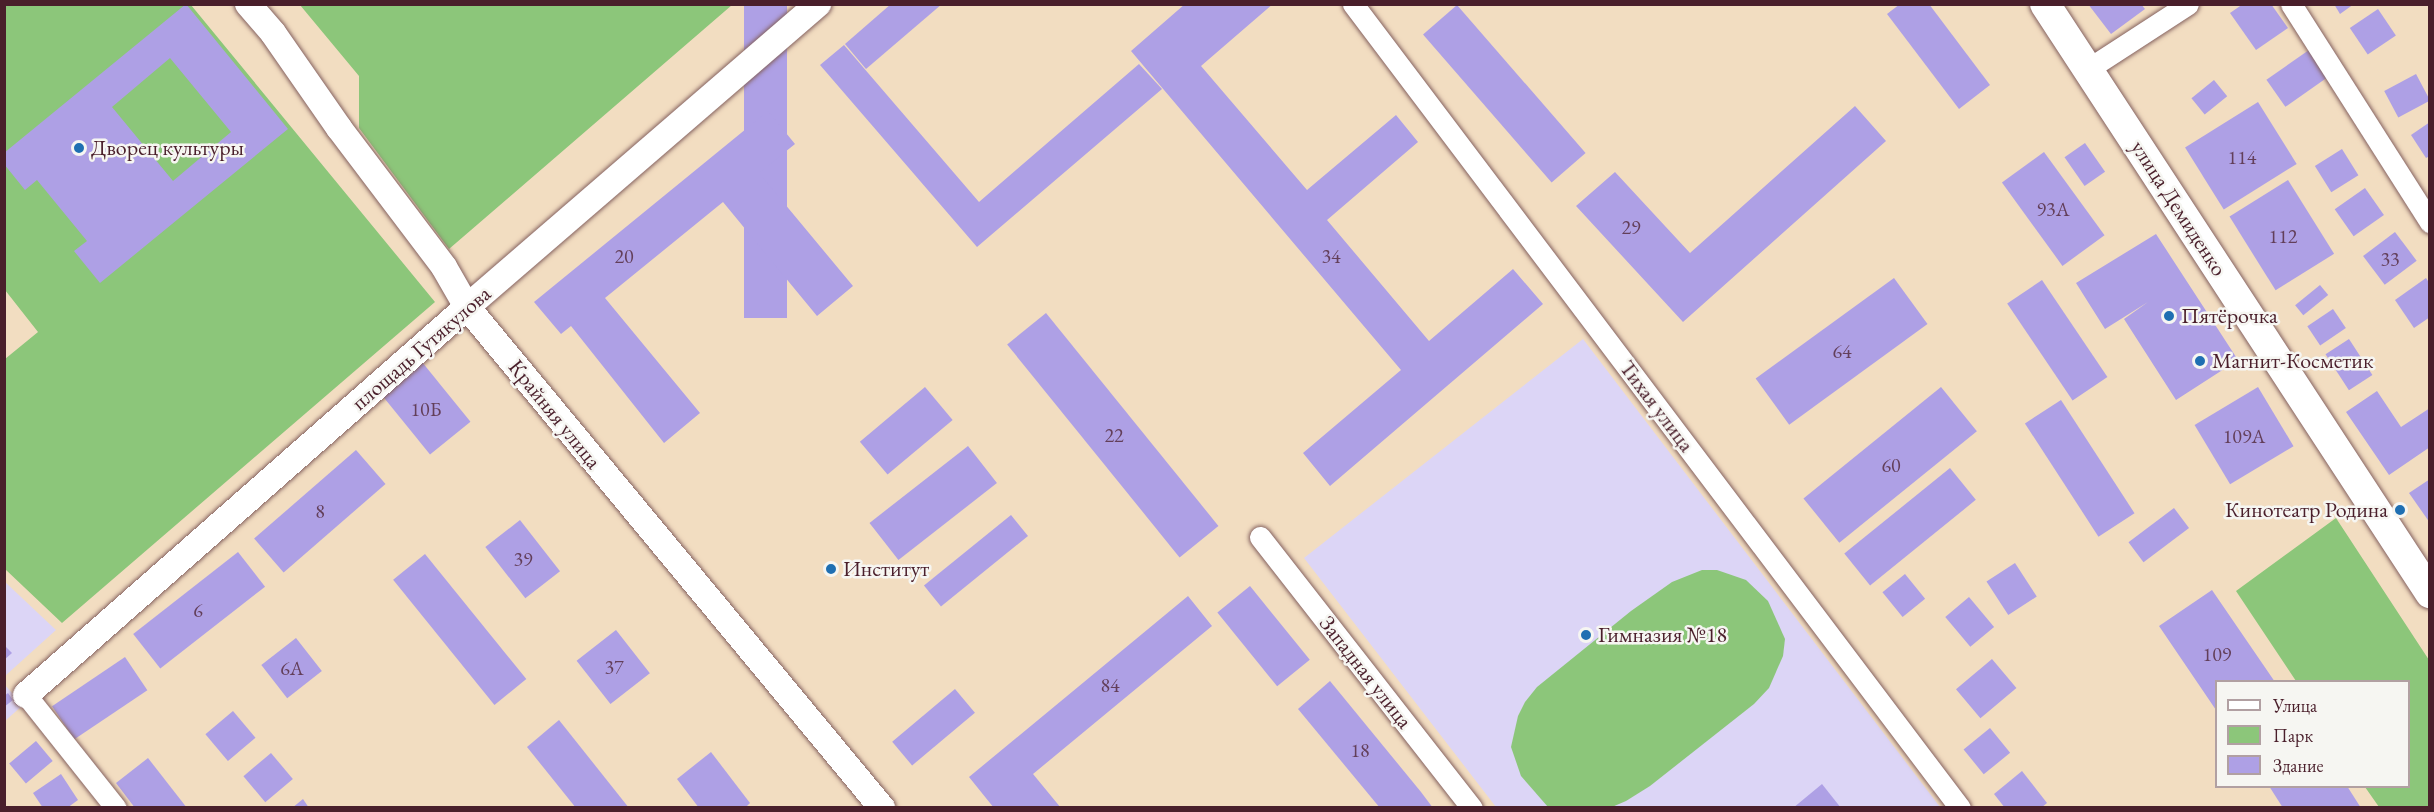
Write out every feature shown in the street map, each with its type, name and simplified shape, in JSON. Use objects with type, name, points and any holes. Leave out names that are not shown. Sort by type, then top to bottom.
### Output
[{"type":"main road","name":"улица Демиденко","points":[[2045,4],[2430,593]]},
{"type":"street","name":"Крайняя улица","points":[[248,4],[273,33],[444,267],[467,307],[882,807]]},
{"type":"street","name":"площадь Гутякулова","points":[[26,695],[467,307],[818,4]]},
{"type":"street","name":"Тихая улица","points":[[1353,4],[1960,807]]},
{"type":"street","points":[[2088,69],[2188,4]]},
{"type":"street","points":[[2291,4],[2430,222]]},
{"type":"street","name":"Западная улица","points":[[1260,537],[1472,807]]},
{"type":"street","points":[[26,695],[116,807]]},
{"type":"shaded area","name":"Гимназия №18","points":[[1583,339],[1940,807],[1496,807],[1304,558]]},
{"type":"shaded area","points":[[4,581],[56,630],[5,676],[4,676]]},
{"type":"shaded area","points":[[4,684],[23,705],[5,721],[4,721]]},
{"type":"green space","points":[[4,5],[191,5],[435,302],[62,623],[5,569],[5,359],[38,332],[5,290]]},
{"type":"green space","points":[[300,5],[732,5],[449,249],[359,128],[359,76]]},
{"type":"green space","points":[[2336,518],[2429,660],[2429,807],[2379,807],[2366,788],[2410,788],[2410,680],[2295,680],[2236,591]]},
{"type":"green space","points":[[1702,570],[1717,570],[1746,580],[1768,601],[1785,639],[1783,656],[1769,688],[1754,704],[1650,786],[1626,801],[1612,807],[1548,807],[1521,776],[1511,747],[1518,716],[1525,702],[1537,687],[1631,611],[1672,582]]},
{"type":"building","name":"Дворец культуры","points":[[186,4],[288,129],[100,283],[74,251],[87,241],[37,180],[25,190],[4,164],[4,153]],"holes":[[[170,58],[231,132],[173,181],[112,107]]]},
{"type":"building","points":[[744,4],[787,4],[787,318],[744,318]]},
{"type":"building","points":[[891,4],[942,4],[866,69],[845,44]]},
{"type":"building","points":[[1185,4],[1273,4],[1201,66],[1307,190],[1396,115],[1418,142],[1327,220],[1429,341],[1513,269],[1543,304],[1330,486],[1303,453],[1401,370],[1131,51]]},
{"type":"building","points":[[1900,4],[1929,4],[1990,85],[1959,109],[1887,14]]},
{"type":"building","points":[[2088,4],[2141,4],[2145,9],[2111,34]]},
{"type":"building","points":[[2243,4],[2271,4],[2288,28],[2256,50],[2230,13]]},
{"type":"building","points":[[2334,4],[2354,4],[2340,14]]},
{"type":"building","points":[[1457,5],[1586,153],[1552,182],[1423,35]]},
{"type":"building","points":[[2378,9],[2396,36],[2368,55],[2350,28]]},
{"type":"building","points":[[844,45],[979,202],[1139,64],[1162,89],[977,247],[820,65]]},
{"type":"building","points":[[2309,50],[2328,77],[2285,107],[2266,80]]},
{"type":"building","points":[[2416,74],[2430,101],[2398,117],[2384,91]]},
{"type":"building","points":[[2214,80],[2227,96],[2205,115],[2191,98]]},
{"type":"building","points":[[2258,102],[2297,164],[2224,209],[2185,148]]},
{"type":"building","points":[[1855,106],[1886,141],[1683,322],[1576,206],[1615,172],[1690,253]]},
{"type":"building","points":[[768,111],[795,144],[759,173],[853,286],[817,316],[723,202],[605,298],[700,413],[664,443],[571,326],[561,334],[534,302]]},
{"type":"building","points":[[2430,122],[2430,156],[2426,158],[2411,135]]},
{"type":"building","points":[[2085,143],[2105,172],[2085,186],[2065,157]]},
{"type":"building","points":[[2342,149],[2358,175],[2331,192],[2315,166]]},
{"type":"building","points":[[2044,152],[2105,235],[2062,266],[2002,183]]},
{"type":"building","points":[[2288,180],[2334,254],[2276,290],[2229,217]]},
{"type":"building","points":[[2365,188],[2384,215],[2354,236],[2335,209]]},
{"type":"building","points":[[2395,232],[2417,261],[2385,285],[2363,256]]},
{"type":"building","points":[[2156,234],[2238,360],[2176,400],[2124,319],[2148,302],[2105,329],[2076,283]]},
{"type":"building","points":[[1894,278],[1928,324],[1789,425],[1756,379]]},
{"type":"building","points":[[2426,278],[2430,284],[2430,317],[2414,328],[2395,300]]},
{"type":"building","points":[[2042,280],[2107,377],[2073,400],[2007,303]]},
{"type":"building","points":[[2320,285],[2328,295],[2303,315],[2295,305]]},
{"type":"building","points":[[2333,309],[2346,328],[2320,345],[2307,326]]},
{"type":"building","points":[[1046,313],[1218,526],[1180,557],[1007,344]]},
{"type":"building","points":[[2349,339],[2372,375],[2349,390],[2326,354]]},
{"type":"building","points":[[422,362],[470,422],[430,455],[382,395]]},
{"type":"building","points":[[925,387],[953,420],[888,475],[860,442]]},
{"type":"building","points":[[1941,387],[1977,431],[1839,543],[1803,498]]},
{"type":"building","points":[[2258,387],[2294,446],[2230,484],[2195,425]]},
{"type":"building","points":[[2377,391],[2401,427],[2430,408],[2430,447],[2389,475],[2346,412]]},
{"type":"building","points":[[2061,400],[2135,513],[2098,537],[2025,423]]},
{"type":"building","points":[[968,446],[997,483],[898,560],[869,523]]},
{"type":"building","points":[[356,450],[386,484],[284,573],[254,539]]},
{"type":"building","points":[[1950,468],[1976,500],[1870,585],[1844,554]]},
{"type":"building","points":[[2430,479],[2430,523],[2409,493]]},
{"type":"building","points":[[2174,508],[2189,528],[2144,562],[2128,542]]},
{"type":"building","points":[[1011,515],[1028,536],[941,606],[924,585]]},
{"type":"building","points":[[520,520],[560,571],[525,598],[485,547]]},
{"type":"building","points":[[238,552],[265,587],[160,669],[133,634]]},
{"type":"building","points":[[425,554],[526,679],[494,705],[393,580]]},
{"type":"building","points":[[2015,563],[2037,597],[2008,615],[1986,582]]},
{"type":"building","points":[[1905,574],[1925,599],[1903,617],[1882,592]]},
{"type":"building","points":[[1250,586],[1310,660],[1277,686],[1217,612]]},
{"type":"building","points":[[2212,590],[2274,680],[2215,680],[2215,709],[2159,626]]},
{"type":"building","points":[[1188,596],[1212,626],[1033,774],[1061,808],[994,808],[969,777]]},
{"type":"building","points":[[1969,597],[1994,627],[1970,647],[1945,617]]},
{"type":"building","points":[[616,630],[650,673],[610,704],[577,661]]},
{"type":"building","points":[[296,638],[322,671],[287,698],[261,665]]},
{"type":"building","points":[[4,645],[12,653],[4,660]]},
{"type":"building","points":[[125,657],[147,690],[74,739],[52,706]]},
{"type":"building","points":[[1992,659],[2016,688],[1980,718],[1956,689]]},
{"type":"building","points":[[1330,681],[1433,808],[1380,808],[1298,709]]},
{"type":"building","points":[[955,689],[975,713],[912,765],[892,742]]},
{"type":"building","points":[[8,693],[13,700],[4,707],[4,696]]},
{"type":"building","points":[[233,711],[255,738],[228,761],[205,734]]},
{"type":"building","points":[[559,720],[629,808],[576,808],[527,747]]},
{"type":"building","points":[[1990,728],[2010,753],[1984,774],[1964,749]]},
{"type":"building","points":[[36,741],[53,761],[26,783],[9,763]]},
{"type":"building","points":[[711,752],[750,803],[745,808],[699,808],[677,779]]},
{"type":"building","points":[[271,753],[293,779],[265,802],[243,776]]},
{"type":"building","points":[[148,758],[187,808],[135,808],[116,783]]},
{"type":"building","points":[[2022,771],[2047,803],[2041,808],[2005,808],[1994,794]]},
{"type":"building","points":[[61,774],[78,800],[67,808],[43,808],[33,793]]},
{"type":"building","points":[[1822,784],[1841,808],[1793,808]]},
{"type":"building","points":[[2270,788],[2348,788],[2361,808],[2283,808]]},
{"type":"building","points":[[303,799],[309,808],[292,808]]},
{"type":"place","name":"Дворец культуры","points":[[79,148]]},
{"type":"place","name":"Пятёрочка","points":[[2169,316]]},
{"type":"place","name":"Магнит-Косметик","points":[[2200,361]]},
{"type":"place","name":"Кинотеатр Родина","points":[[2400,510]]},
{"type":"place","name":"Институт","points":[[831,569]]},
{"type":"place","name":"Гимназия №18","points":[[1586,635]]}]
